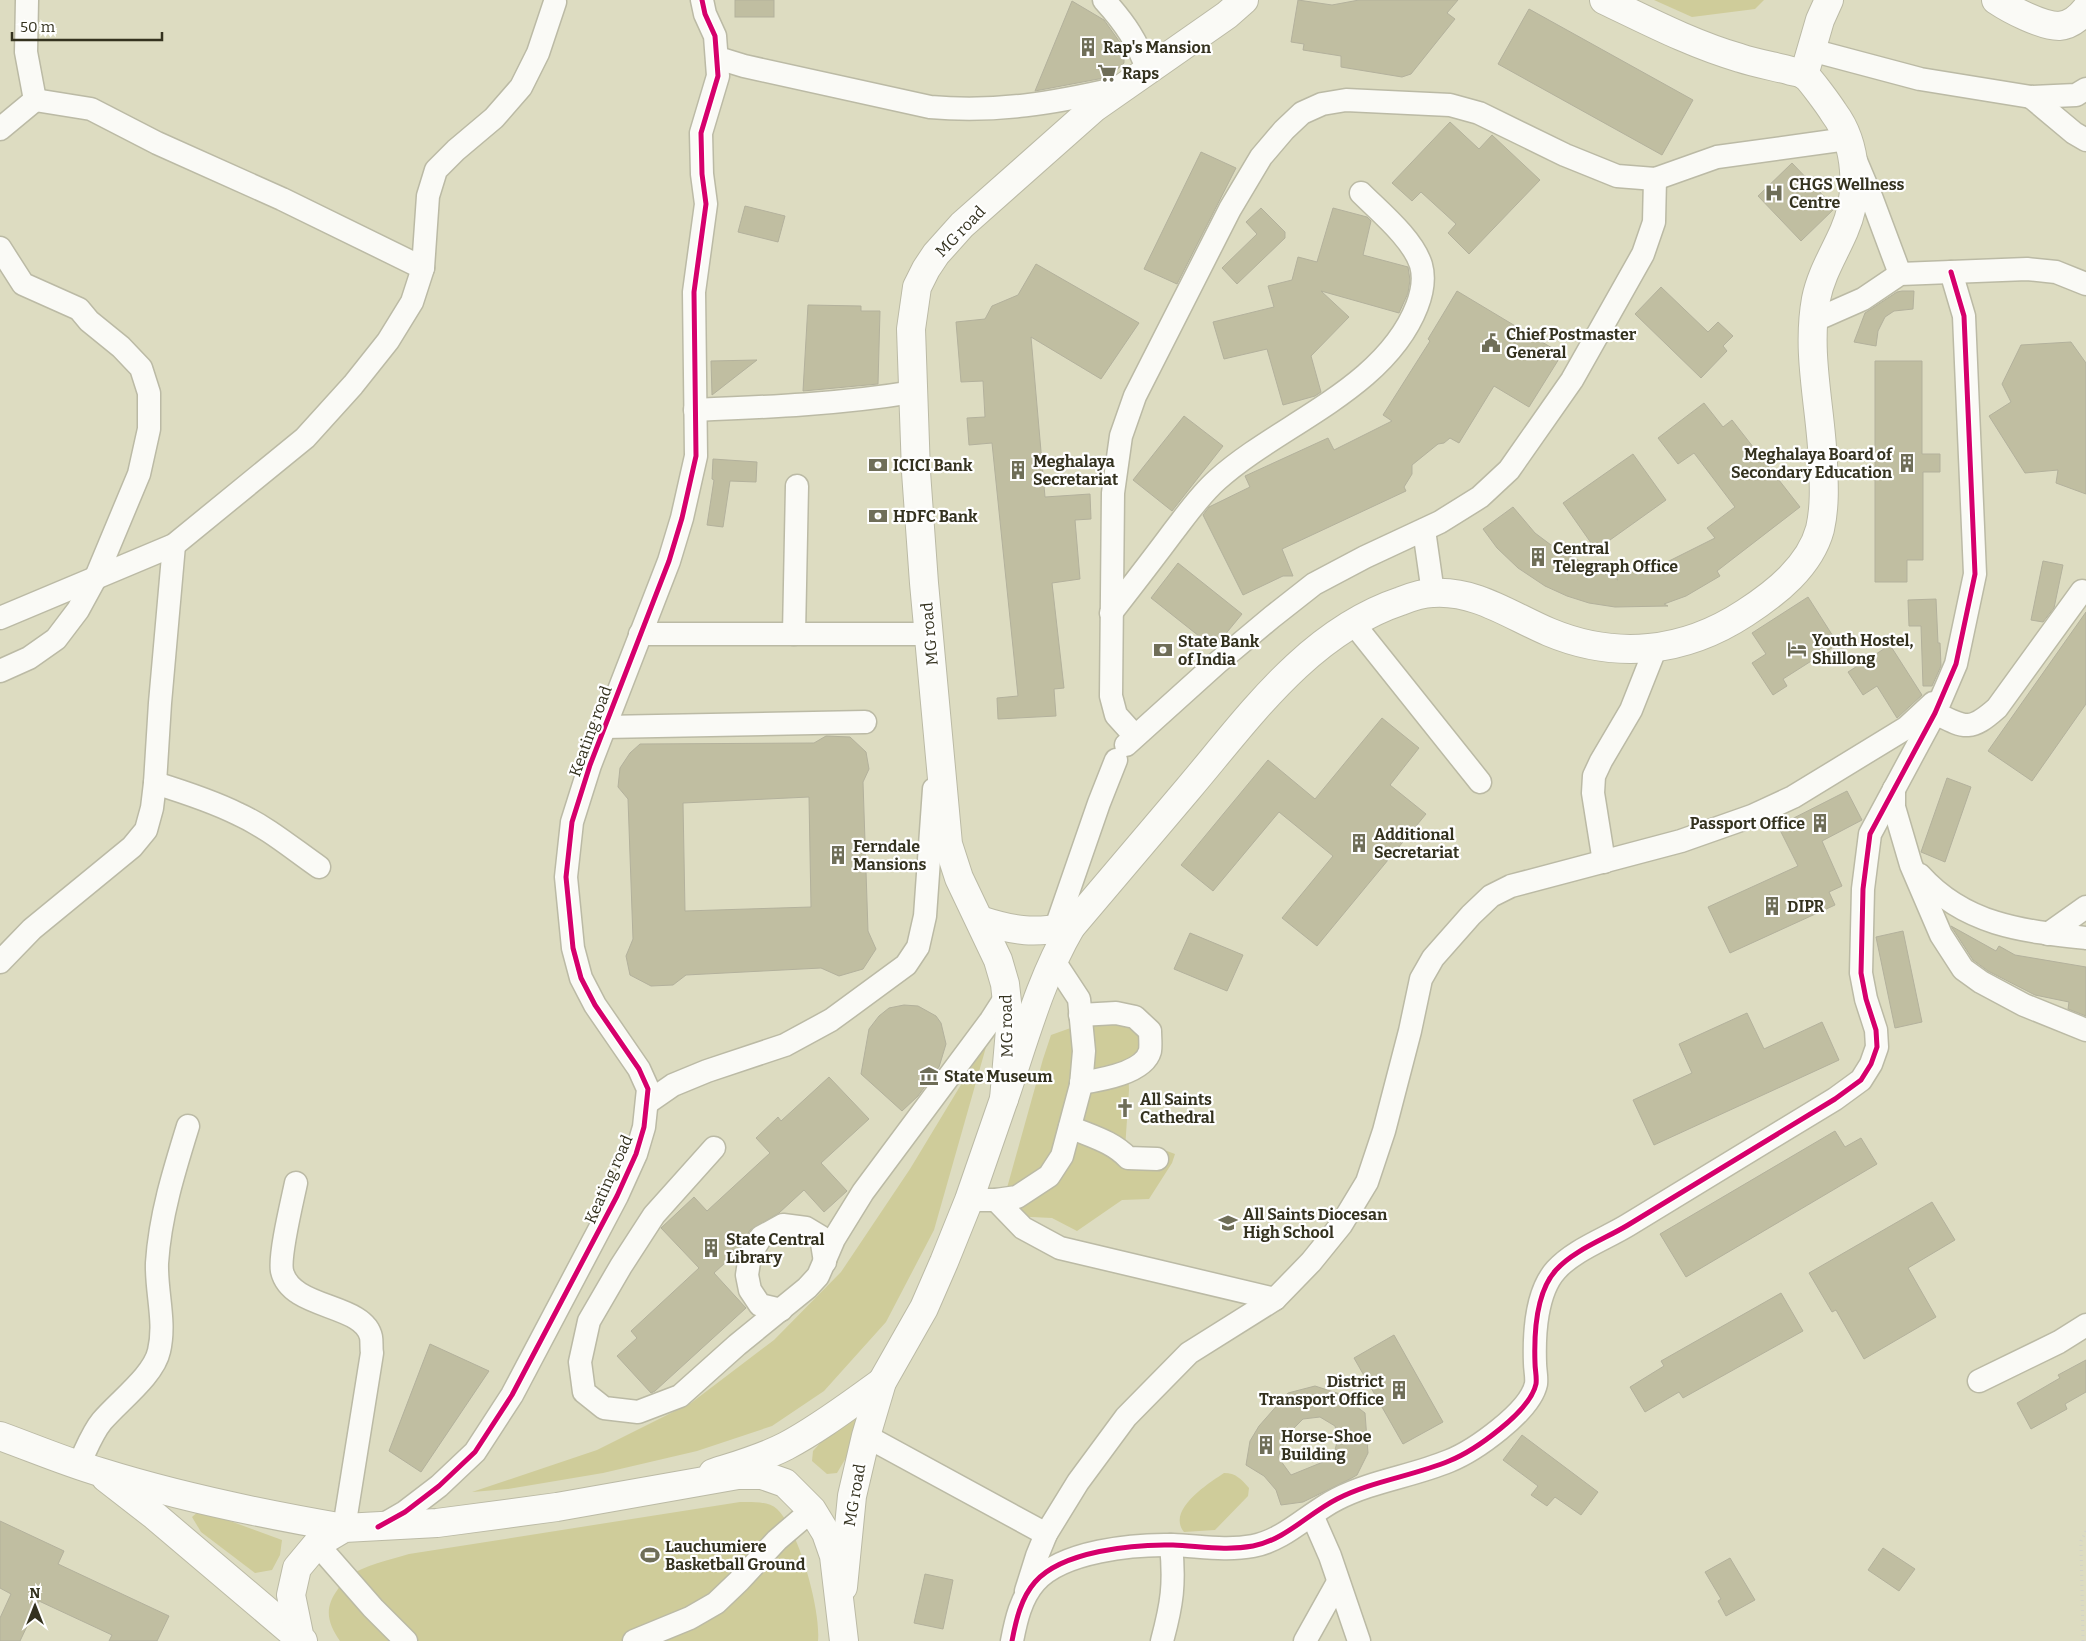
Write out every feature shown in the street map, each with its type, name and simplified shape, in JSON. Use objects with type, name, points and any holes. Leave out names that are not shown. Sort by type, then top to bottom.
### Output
[{"type":"main road","name":"MG road","points":[[841,1612],[852,1496],[866,1436],[882,1382],[924,1308],[969,1200],[1004,1099],[1010,1030],[1008,995],[998,960],[959,878],[948,844],[916,472],[911,329],[918,287],[926,269],[962,225],[1094,108],[1227,15],[1244,0]]},
{"type":"main road","points":[[1604,0],[1711,49],[1741,59],[1808,62]]},
{"type":"main road","points":[[1004,1099],[1030,1021],[1054,961],[1063,929],[1263,700],[1314,650],[1353,623],[1389,605],[1433,593],[1461,595],[1487,602],[1549,632],[1590,645],[1616,650],[1636,650],[1688,640],[1743,615],[1790,578],[1804,562],[1813,546],[1823,513],[1822,434],[1812,359],[1813,321],[1820,281],[1851,212],[1854,172],[1848,143],[1838,117],[1808,62],[1820,20],[1829,0]]},
{"type":"main road","points":[[1996,0],[2020,13],[2047,24],[2060,26],[2074,21],[2086,9]]},
{"type":"main road","points":[[980,920],[1010,930],[1042,932],[1063,929]]},
{"type":"main road","name":"MG road","points":[[681,1484],[785,1447],[882,1382]]},
{"type":"main road","points":[[0,1436],[89,1468],[248,1510],[344,1528],[437,1524],[557,1507],[738,1474],[762,1475],[785,1482],[812,1510],[826,1534],[834,1556],[844,1641]]},
{"type":"main road","points":[[89,1468],[155,1516],[301,1640]]},
{"type":"main road","points":[[301,1640],[291,1595],[297,1568],[318,1544],[344,1528]]},
{"type":"street","points":[[27,0],[26,52],[36,100]]},
{"type":"street","name":"Keating road","points":[[378,1528],[405,1512],[439,1486],[475,1452],[512,1395],[617,1196],[636,1154],[644,1127],[648,1089],[639,1069],[595,1005],[581,978],[572,940],[566,877],[572,822],[590,765],[669,561],[682,518],[696,456],[694,292],[706,204],[702,174],[701,133],[718,76],[715,36],[705,14],[702,0]]},
{"type":"street","points":[[1104,0],[1125,23],[1139,46],[1148,71]]},
{"type":"street","points":[[0,618],[174,545],[305,438],[388,341],[412,302],[424,268],[428,196],[436,170],[456,150],[494,118],[521,87],[538,53],[554,2]]},
{"type":"street","points":[[718,58],[744,66],[930,107],[960,110],[1036,105],[1126,86]]},
{"type":"street","points":[[1808,62],[2031,97],[2076,95],[2086,89]]},
{"type":"street","points":[[2031,97],[2074,133],[2086,140]]},
{"type":"street","points":[[0,129],[36,100],[91,109],[157,143],[282,199],[424,268]]},
{"type":"street","points":[[1126,747],[1111,696],[1113,493],[1121,436],[1135,396],[1230,209],[1261,157],[1284,130],[1302,113],[1322,104],[1346,100],[1450,105],[1479,113],[1565,155],[1616,176],[1655,180],[1717,157],[1848,143],[1876,208],[1900,274]]},
{"type":"street","points":[[1063,929],[1099,803],[1126,747],[1231,651],[1314,584],[1365,557],[1440,522],[1480,497],[1509,470],[1572,380],[1643,254],[1654,222],[1655,180]]},
{"type":"street","points":[[1111,613],[1197,500],[1217,480],[1247,456],[1343,393],[1381,359],[1411,322],[1422,292],[1421,265],[1407,240],[1361,193]]},
{"type":"street","points":[[0,248],[23,284],[79,309],[89,321],[121,347],[140,368],[149,393],[149,429],[139,474],[96,577],[78,610],[56,639],[28,658],[0,671]]},
{"type":"street","points":[[1813,321],[1863,299],[1900,274],[2027,269],[2056,272],[2086,284]]},
{"type":"street","points":[[1023,1601],[1036,1580],[1080,1556],[1111,1550],[1171,1545],[1216,1548],[1255,1546],[1288,1531],[1337,1499],[1451,1460],[1485,1440],[1524,1407],[1535,1388],[1540,1300],[1546,1284],[1555,1271],[1569,1258],[1617,1232],[1835,1099],[1861,1080],[1871,1064],[1876,1047],[1876,1030],[1866,999],[1861,973],[1861,922],[1866,853],[1870,834],[1935,713],[1956,664],[1975,574],[1964,316],[1951,272]]},
{"type":"street","points":[[695,410],[797,406],[866,400],[913,392]]},
{"type":"street","points":[[794,634],[797,486]]},
{"type":"street","points":[[1424,530],[1433,593]]},
{"type":"street","points":[[0,962],[32,929],[132,847],[146,830],[152,808],[155,783],[174,545]]},
{"type":"street","points":[[1935,713],[1960,725],[1973,725],[1983,721],[1997,708],[2082,591]]},
{"type":"street","points":[[1353,623],[1480,782]]},
{"type":"street","points":[[640,634],[929,634]]},
{"type":"street","points":[[1604,862],[1593,793],[1594,776],[1641,690],[1656,647]]},
{"type":"street","points":[[1012,1641],[1037,1556],[1046,1534],[1078,1482],[1126,1417],[1189,1353],[1275,1299],[1311,1262],[1341,1225],[1366,1182],[1384,1131],[1410,1031],[1421,979],[1433,958],[1491,896],[1512,886],[1604,862],[1717,829],[1794,797],[1906,728],[1933,704],[1956,664]]},
{"type":"street","points":[[604,728],[865,722]]},
{"type":"street","points":[[647,1103],[673,1085],[707,1071],[785,1045],[831,1020],[906,965],[918,946],[925,916],[937,733]]},
{"type":"street","points":[[155,783],[199,797],[240,815],[277,837],[319,867]]},
{"type":"street","points":[[1894,789],[1894,807],[1911,865],[1941,935],[1964,969],[1981,982],[2024,1006],[2086,1030]]},
{"type":"street","points":[[1911,865],[1933,890],[1975,917],[2048,934],[2086,938]]},
{"type":"street","points":[[2048,934],[2086,907]]},
{"type":"street","points":[[969,1200],[996,1200],[1018,1197],[1048,1176],[1062,1156],[1081,1083],[1084,1051],[1079,999],[1054,961]]},
{"type":"street","points":[[714,1148],[654,1214],[589,1321],[580,1362],[584,1392],[604,1408],[638,1412],[680,1396],[737,1345],[807,1288],[818,1276],[834,1239],[863,1192],[1008,995]]},
{"type":"street","points":[[1080,1015],[1116,1013],[1135,1017],[1150,1031],[1150,1051],[1142,1062],[1119,1075],[1081,1083]]},
{"type":"street","points":[[89,1468],[101,1423],[149,1372],[159,1352],[161,1325],[157,1265],[161,1224],[170,1182],[188,1126]]},
{"type":"street","points":[[1070,1127],[1109,1142],[1128,1158],[1157,1159]]},
{"type":"street","points":[[296,1183],[283,1251],[282,1269],[286,1284],[301,1295],[348,1314],[363,1324],[371,1336],[372,1353],[344,1528]]},
{"type":"street","points":[[996,1200],[1023,1228],[1060,1248],[1275,1299]]},
{"type":"street","points":[[781,1310],[760,1305],[750,1290],[747,1275],[750,1255],[761,1237],[783,1224],[806,1228],[821,1237],[825,1262]]},
{"type":"street","points":[[1979,1381],[2059,1342],[2086,1325]]},
{"type":"street","points":[[866,1436],[1046,1534]]},
{"type":"street","points":[[634,1641],[690,1618],[716,1603],[777,1540],[812,1510]]},
{"type":"street","points":[[1312,1515],[1330,1556],[1359,1641]]},
{"type":"street","points":[[318,1544],[373,1608],[406,1641]]},
{"type":"street","points":[[1162,1641],[1170,1612],[1174,1579],[1171,1545]]},
{"type":"street","points":[[1305,1641],[1338,1582]]},
{"type":"path","points":[[2083,1641],[2081,1541],[2086,1531]]},
{"type":"shaded area","points":[[1654,0],[1764,0],[1755,9],[1692,17]]},
{"type":"shaded area","points":[[1093,1020],[1139,1024],[1148,1055],[1128,1066],[1129,1090],[1125,1149],[1167,1151],[1175,1154],[1172,1163],[1149,1199],[1122,1200],[1077,1231],[1052,1218],[1008,1216],[1000,1213],[1051,1035]]},
{"type":"shaded area","points":[[988,1040],[934,1230],[886,1322],[824,1391],[772,1426],[697,1451],[603,1473],[508,1489],[472,1492],[597,1450],[691,1403],[774,1340],[841,1272],[910,1169]]},
{"type":"shaded area","points":[[860,1412],[847,1456],[837,1473],[827,1474],[812,1461],[813,1451],[841,1420]]},
{"type":"shaded area","points":[[1224,1473],[1235,1475],[1241,1479],[1249,1488],[1248,1496],[1215,1530],[1184,1532],[1180,1524],[1185,1506],[1200,1490]]},
{"type":"shaded area","points":[[740,1502],[759,1502],[773,1506],[785,1519],[793,1534],[807,1572],[816,1611],[818,1641],[340,1641],[332,1628],[329,1609],[334,1596],[346,1578],[361,1569],[385,1561],[409,1554]]},
{"type":"shaded area","points":[[200,1510],[282,1540],[280,1555],[272,1570],[255,1573],[201,1532],[192,1517]]},
{"type":"building","points":[[735,0],[774,0],[774,17],[735,17]]},
{"type":"building","points":[[1298,0],[1332,5],[1359,0],[1458,0],[1447,13],[1455,19],[1411,74],[1402,77],[1341,67],[1341,56],[1303,50],[1304,44],[1291,42]]},
{"type":"building","name":"Rap's Mansion","points":[[1072,1],[1104,20],[1124,48],[1124,63],[1109,77],[1035,91]]},
{"type":"building","points":[[1529,9],[1693,100],[1662,155],[1498,64]]},
{"type":"building","points":[[1450,122],[1479,149],[1492,135],[1540,180],[1469,254],[1448,233],[1456,224],[1421,192],[1412,201],[1392,183]]},
{"type":"building","points":[[1201,152],[1236,168],[1177,284],[1144,269]]},
{"type":"building","points":[[1792,163],[1835,208],[1801,241],[1758,196]]},
{"type":"building","points":[[745,206],[785,216],[778,242],[738,232]]},
{"type":"building","points":[[1261,208],[1285,232],[1285,238],[1237,284],[1222,268],[1257,234],[1246,222]]},
{"type":"building","points":[[1333,208],[1367,217],[1371,221],[1363,255],[1408,267],[1410,280],[1408,293],[1399,313],[1321,291],[1349,317],[1311,356],[1321,392],[1315,396],[1283,405],[1267,349],[1224,359],[1213,322],[1274,307],[1268,286],[1292,280],[1298,257],[1317,262]]},
{"type":"building","name":"Meghalaya Secretariat","points":[[1036,264],[1139,323],[1101,379],[1031,337],[1045,497],[1090,494],[1091,519],[1075,520],[1080,579],[1052,583],[1064,688],[1054,689],[1056,716],[998,719],[997,698],[1018,696],[992,443],[969,445],[967,418],[985,417],[983,381],[961,382],[956,322],[985,319],[992,306],[1018,295]]},
{"type":"building","points":[[1661,287],[1708,332],[1718,322],[1733,336],[1723,346],[1727,351],[1701,378],[1635,314]]},
{"type":"building","points":[[1457,291],[1562,354],[1529,407],[1494,386],[1459,443],[1450,438],[1444,443],[1438,444],[1412,465],[1412,474],[1404,487],[1406,491],[1282,549],[1293,576],[1283,576],[1243,595],[1203,515],[1209,507],[1250,487],[1245,476],[1328,438],[1334,450],[1392,421],[1383,415],[1430,341],[1428,339]]},
{"type":"building","points":[[1914,291],[1913,309],[1894,311],[1885,317],[1878,331],[1876,346],[1854,342],[1865,313],[1897,292]]},
{"type":"building","points":[[808,305],[861,306],[861,311],[880,311],[878,384],[803,391]]},
{"type":"building","points":[[2071,342],[2086,363],[2086,494],[2056,483],[2058,470],[2025,473],[1989,416],[2011,402],[2002,384],[2021,345]]},
{"type":"building","points":[[757,360],[712,395],[711,361]]},
{"type":"building","name":"Meghalaya Board of Secondary Education","points":[[1875,361],[1922,361],[1922,454],[1940,454],[1940,472],[1923,472],[1923,560],[1907,560],[1907,582],[1875,582]]},
{"type":"building","points":[[1704,403],[1723,427],[1732,420],[1800,507],[1717,571],[1720,576],[1686,596],[1664,604],[1668,606],[1615,607],[1589,603],[1567,596],[1545,586],[1518,568],[1497,548],[1483,529],[1513,507],[1535,533],[1559,551],[1580,561],[1567,570],[1596,569],[1618,580],[1610,569],[1637,568],[1665,563],[1715,538],[1707,528],[1735,507],[1694,453],[1678,464],[1658,438]]},
{"type":"building","points":[[1184,416],[1223,446],[1172,511],[1133,480]]},
{"type":"building","points":[[1633,454],[1666,500],[1596,550],[1563,503]]},
{"type":"building","points":[[713,459],[757,462],[756,482],[730,481],[723,527],[707,525],[714,480],[712,479]]},
{"type":"building","points":[[2043,561],[2063,565],[2054,608],[2043,622],[2031,620]]},
{"type":"building","points":[[1178,563],[1242,614],[1214,648],[1151,598]]},
{"type":"building","name":"Youth Hostel, Shillong","points":[[1808,597],[1838,644],[1783,679],[1787,686],[1773,695],[1752,663],[1766,654],[1752,633]]},
{"type":"building","points":[[1936,599],[1941,666],[1932,686],[1923,686],[1921,626],[1909,626],[1908,600]]},
{"type":"building","points":[[2086,612],[2086,704],[2032,781],[1988,751]]},
{"type":"building","points":[[1890,645],[1922,695],[1897,718],[1877,686],[1863,695],[1848,672]]},
{"type":"building","name":"Additional Secretariat","points":[[1382,718],[1419,748],[1390,785],[1426,814],[1317,946],[1282,918],[1333,856],[1279,812],[1213,891],[1181,865],[1268,760],[1315,799]]},
{"type":"building","name":"Ferndale Mansions","points":[[826,736],[850,737],[866,752],[869,769],[863,782],[868,931],[876,949],[863,969],[839,976],[821,968],[686,975],[673,985],[651,986],[630,975],[626,956],[633,939],[628,799],[618,787],[620,768],[630,753],[640,744],[814,743]],"holes":[[[809,797],[811,907],[685,911],[683,803]]]},
{"type":"building","points":[[1947,778],[1971,787],[1945,862],[1921,852]]},
{"type":"building","name":"DIPR","points":[[1847,791],[1862,820],[1822,841],[1842,886],[1829,892],[1835,905],[1730,953],[1708,907],[1798,866],[1778,826]]},
{"type":"building","points":[[1951,926],[1996,951],[1999,946],[2015,955],[2086,967],[2086,1016],[2068,1009],[2069,1002],[2035,995],[1988,971],[1973,960]]},
{"type":"building","points":[[1903,931],[1922,1022],[1895,1028],[1876,937]]},
{"type":"building","points":[[1190,933],[1243,955],[1227,991],[1174,969]]},
{"type":"building","points":[[904,1005],[918,1006],[936,1016],[941,1023],[946,1044],[939,1067],[918,1096],[902,1111],[861,1074],[869,1029],[879,1016],[889,1008]]},
{"type":"building","points":[[1747,1013],[1764,1049],[1822,1022],[1839,1060],[1654,1145],[1633,1100],[1692,1073],[1679,1044]]},
{"type":"building","name":"State Central Library","points":[[829,1077],[869,1119],[821,1163],[847,1191],[824,1212],[804,1190],[779,1213],[750,1230],[738,1251],[714,1273],[746,1308],[651,1393],[617,1356],[637,1338],[631,1331],[699,1268],[661,1228],[694,1197],[707,1211],[770,1153],[756,1138],[778,1117],[781,1121]]},
{"type":"building","points":[[1835,1131],[1845,1147],[1861,1138],[1877,1164],[1686,1277],[1660,1234]]},
{"type":"building","points":[[1932,1202],[1955,1240],[1908,1268],[1936,1317],[1864,1359],[1836,1310],[1832,1312],[1809,1273]]},
{"type":"building","points":[[1781,1293],[1803,1331],[1683,1398],[1679,1392],[1645,1412],[1630,1387],[1664,1366],[1661,1361]]},
{"type":"building","name":"District Transport Office","points":[[1394,1335],[1443,1422],[1403,1444],[1354,1358]]},
{"type":"building","points":[[430,1344],[489,1371],[421,1472],[389,1451]]},
{"type":"building","points":[[2086,1360],[2086,1392],[2065,1404],[2067,1409],[2031,1429],[2017,1403],[2060,1378],[2058,1375]]},
{"type":"building","name":"Horse-Shoe Building","points":[[1315,1386],[1340,1394],[1365,1413],[1368,1453],[1357,1475],[1303,1502],[1281,1505],[1276,1490],[1264,1476],[1246,1465],[1250,1441],[1259,1426],[1288,1393]],"holes":[[[1320,1417],[1335,1426],[1338,1438],[1335,1450],[1323,1462],[1291,1475],[1278,1457],[1289,1433],[1303,1419]]]},
{"type":"building","points":[[1522,1435],[1598,1492],[1581,1515],[1555,1497],[1547,1506],[1531,1495],[1538,1486],[1503,1460]]},
{"type":"building","points":[[0,1521],[64,1551],[58,1564],[169,1616],[157,1641],[109,1641],[112,1635],[39,1601],[20,1641],[0,1641],[0,1618],[11,1594],[0,1588]]},
{"type":"building","points":[[1883,1548],[1915,1569],[1899,1591],[1868,1570]]},
{"type":"building","points":[[1730,1558],[1755,1600],[1726,1616],[1718,1601],[1721,1599],[1705,1572]]},
{"type":"building","points":[[925,1574],[953,1580],[943,1629],[914,1623]]},
{"type":"cycle path","points":[[378,1527],[405,1512],[439,1486],[475,1452],[512,1395],[617,1196],[636,1154],[644,1127],[648,1089],[639,1069],[595,1005],[581,978],[573,948],[566,877],[572,822],[590,765],[669,561],[682,518],[696,456],[694,292],[706,204],[702,174],[701,133],[718,76],[715,36],[705,14],[702,0]]},
{"type":"cycle path","points":[[1012,1641],[1020,1610],[1030,1588],[1047,1571],[1062,1563],[1080,1556],[1139,1546],[1173,1545],[1233,1548],[1265,1543],[1286,1532],[1337,1499],[1378,1483],[1449,1461],[1486,1440],[1512,1418],[1532,1395],[1536,1384],[1535,1340],[1540,1302],[1549,1279],[1563,1263],[1835,1099],[1861,1080],[1871,1064],[1877,1047],[1876,1030],[1866,999],[1861,973],[1863,889],[1870,834],[1935,713],[1956,664],[1975,574],[1964,316],[1951,272]]},
{"type":"place","name":"Rap's Mansion","points":[[1088,47]]},
{"type":"place","name":"Raps","points":[[1107,73]]},
{"type":"place","name":"CHGS Wellness Centre","points":[[1774,193]]},
{"type":"place","name":"Chief Postmaster General","points":[[1491,343]]},
{"type":"place","name":"Meghalaya Board of Secondary Education","points":[[1907,463]]},
{"type":"place","name":"ICICI Bank","points":[[878,465]]},
{"type":"place","name":"Meghalaya Secretariat","points":[[1018,470]]},
{"type":"place","name":"HDFC Bank","points":[[878,516]]},
{"type":"place","name":"Central Telegraph Office","points":[[1538,557]]},
{"type":"place","name":"Youth Hostel, Shillong","points":[[1797,649]]},
{"type":"place","name":"State Bank of India","points":[[1163,650]]},
{"type":"place","name":"Passport Office","points":[[1820,823]]},
{"type":"place","name":"Additional Secretariat","points":[[1359,843]]},
{"type":"place","name":"Ferndale Mansions","points":[[838,855]]},
{"type":"place","name":"DIPR","points":[[1772,906]]},
{"type":"place","name":"State Museum","points":[[929,1076]]},
{"type":"place","name":"All Saints Cathedral","points":[[1125,1108]]},
{"type":"place","name":"All Saints Diocesan High School","points":[[1228,1223]]},
{"type":"place","name":"State Central Library","points":[[711,1248]]},
{"type":"place","name":"District Transport Office","points":[[1399,1390]]},
{"type":"place","name":"Horse-Shoe Building","points":[[1266,1445]]},
{"type":"place","name":"Lauchumiere Basketball Ground","points":[[650,1555]]}]
